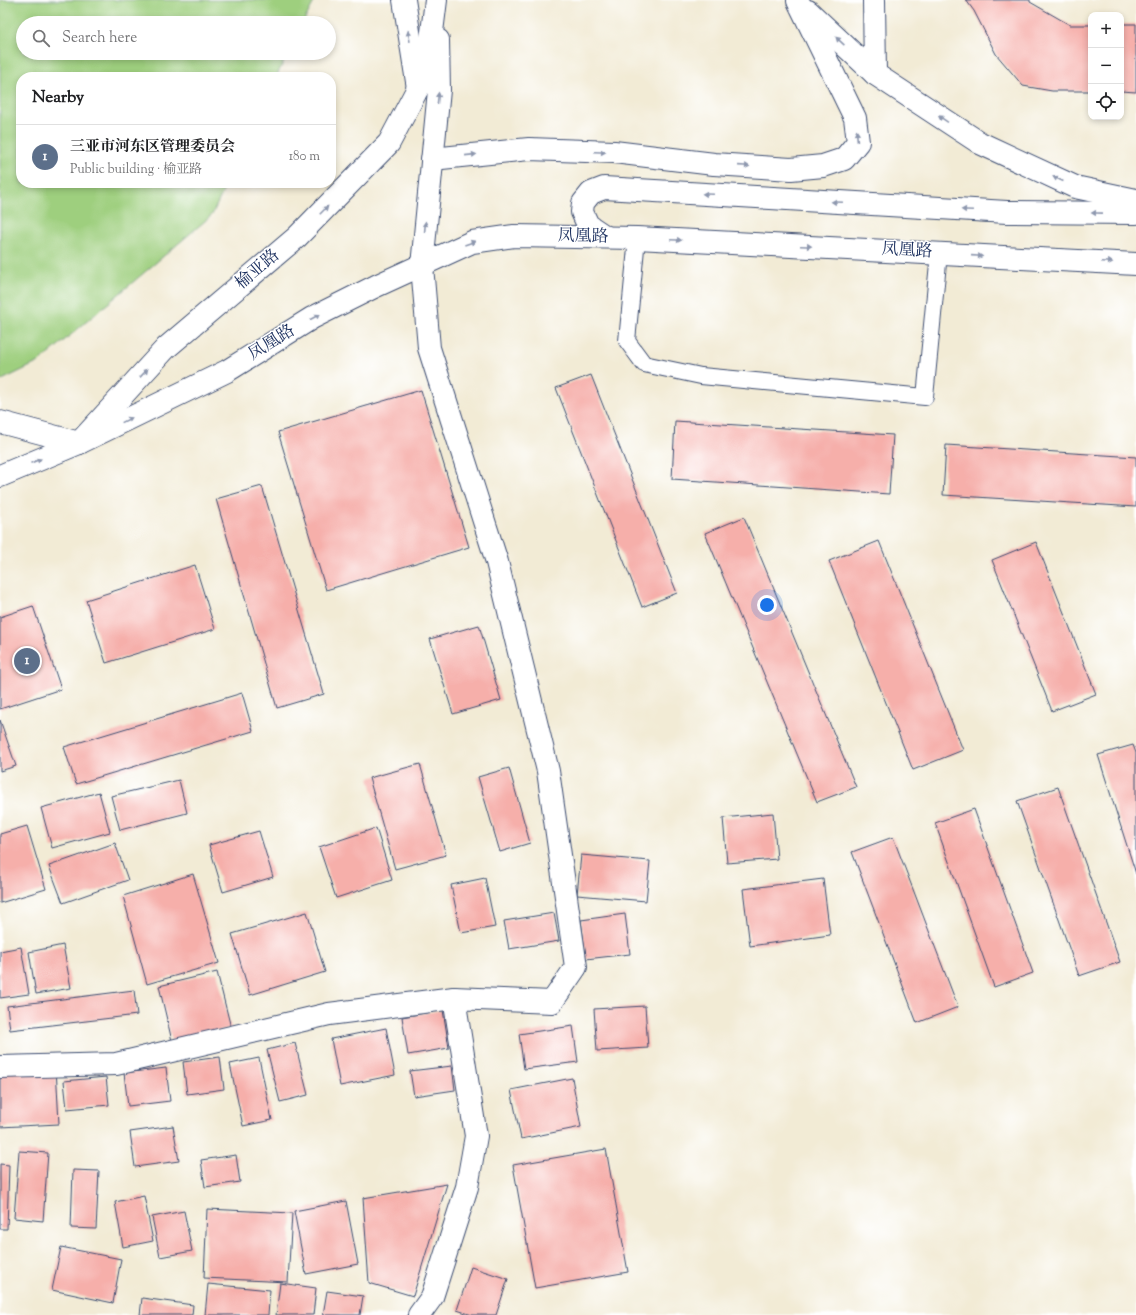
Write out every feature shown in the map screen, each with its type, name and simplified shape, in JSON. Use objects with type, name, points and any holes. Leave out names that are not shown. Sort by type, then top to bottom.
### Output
[{"type":"main road","points":[[404,0],[418,88]]},
{"type":"main road","points":[[0,1067],[116,1064],[329,1014],[454,998],[552,1002],[576,967],[548,771],[497,562],[429,348],[422,266],[439,90],[437,0]]},
{"type":"main road","name":"榆亚路","points":[[0,476],[80,443],[166,348],[297,238],[389,143],[418,88],[431,40],[437,0]]},
{"type":"main road","points":[[874,0],[875,74]]},
{"type":"main road","points":[[432,159],[529,149],[614,152],[714,164],[791,169],[823,166],[844,159],[858,142],[855,118],[797,1]]},
{"type":"main road","points":[[797,1],[875,74],[980,143],[1075,187],[1136,200]]},
{"type":"main road","points":[[606,237],[588,225],[582,212],[583,203],[592,192],[604,188],[1007,212],[1136,213]]},
{"type":"main road","name":"凤凰路","points":[[80,443],[227,371],[312,318],[376,286],[472,242],[514,236],[637,238],[1136,264]]},
{"type":"main road","points":[[0,422],[80,443]]},
{"type":"main road","points":[[419,1315],[432,1297],[467,1187],[476,1136],[454,998]]},
{"type":"lane","points":[[637,238],[627,341],[644,364],[701,376],[925,397],[939,253]]},
{"type":"green space","points":[[0,0],[315,0],[307,16],[16,16],[16,60],[284,60],[278,72],[16,72],[16,188],[225,188],[212,215],[39,362],[0,381]]},
{"type":"building","points":[[966,0],[1030,0],[1030,2],[1070,25],[1088,25],[1088,91],[1052,91],[1023,86],[996,54],[974,11]]},
{"type":"building","points":[[1124,24],[1136,24],[1136,92],[1124,91]]},
{"type":"building","points":[[591,375],[677,593],[642,607],[556,388]]},
{"type":"building","points":[[421,390],[469,547],[326,590],[278,432]]},
{"type":"building","points":[[675,421],[893,435],[889,494],[672,479]]},
{"type":"building","points":[[946,445],[1136,457],[1136,507],[943,495]]},
{"type":"building","points":[[262,486],[324,694],[277,708],[216,499]]},
{"type":"building","points":[[744,517],[856,787],[817,802],[705,533]]},
{"type":"building","points":[[879,541],[963,750],[913,770],[829,561]]},
{"type":"building","points":[[1036,542],[1096,694],[1052,711],[992,560]]},
{"type":"building","points":[[195,565],[215,629],[106,663],[86,600]]},
{"type":"building","points":[[33,606],[61,689],[0,709],[0,617]]},
{"type":"building","points":[[479,625],[501,700],[453,714],[430,639]]},
{"type":"building","points":[[242,693],[253,731],[76,784],[64,747]]},
{"type":"building","points":[[0,720],[16,766],[0,771]]},
{"type":"building","points":[[1133,745],[1136,753],[1136,874],[1098,755]]},
{"type":"building","points":[[420,764],[446,855],[395,869],[369,778]]},
{"type":"building","points":[[509,768],[530,843],[500,852],[478,777]]},
{"type":"building","points":[[179,780],[187,813],[120,830],[111,796]]},
{"type":"building","points":[[1058,787],[1120,962],[1079,976],[1017,801]]},
{"type":"building","points":[[99,792],[110,832],[52,848],[41,808]]},
{"type":"building","points":[[974,809],[1033,973],[994,987],[935,823]]},
{"type":"building","points":[[773,813],[777,859],[727,863],[723,818]]},
{"type":"building","points":[[27,826],[46,889],[0,903],[0,834]]},
{"type":"building","points":[[376,828],[392,880],[336,898],[319,847]]},
{"type":"building","points":[[259,831],[273,877],[223,892],[209,845]]},
{"type":"building","points":[[893,837],[958,1007],[917,1023],[852,852]]},
{"type":"building","points":[[115,843],[128,880],[63,903],[49,866]]},
{"type":"building","points":[[581,855],[650,861],[646,901],[577,895]]},
{"type":"building","points":[[193,874],[219,963],[147,984],[123,896]]},
{"type":"building","points":[[485,878],[495,927],[461,933],[451,885]]},
{"type":"building","points":[[823,879],[830,935],[750,946],[743,889]]},
{"type":"building","points":[[307,912],[325,972],[250,995],[232,934]]},
{"type":"building","points":[[554,913],[559,941],[509,949],[504,921]]},
{"type":"building","points":[[625,914],[630,954],[586,959],[581,920]]},
{"type":"building","points":[[63,945],[71,988],[36,994],[29,952]]},
{"type":"building","points":[[21,947],[29,994],[0,998],[0,951]]},
{"type":"building","points":[[217,972],[231,1028],[172,1041],[159,986]]},
{"type":"building","points":[[134,990],[137,1015],[10,1030],[7,1006]]},
{"type":"building","points":[[645,1006],[648,1048],[597,1051],[594,1009]]},
{"type":"building","points":[[443,1010],[449,1048],[408,1055],[402,1017]]},
{"type":"building","points":[[573,1026],[578,1062],[524,1069],[519,1034]]},
{"type":"building","points":[[386,1028],[395,1075],[340,1086],[331,1039]]},
{"type":"building","points":[[295,1043],[308,1095],[280,1102],[267,1050]]},
{"type":"building","points":[[220,1057],[224,1089],[187,1094],[183,1062]]},
{"type":"building","points":[[259,1058],[272,1120],[243,1126],[230,1064]]},
{"type":"building","points":[[452,1066],[455,1090],[414,1096],[410,1071]]},
{"type":"building","points":[[56,1067],[59,1124],[0,1127],[0,1069]]},
{"type":"building","points":[[166,1068],[170,1101],[128,1106],[124,1073]]},
{"type":"building","points":[[106,1077],[109,1105],[67,1109],[64,1081]]},
{"type":"building","points":[[572,1078],[581,1127],[521,1139],[511,1090]]},
{"type":"building","points":[[173,1126],[179,1161],[135,1167],[130,1132]]},
{"type":"building","points":[[606,1149],[628,1272],[535,1288],[513,1165]]},
{"type":"building","points":[[19,1151],[48,1153],[43,1221],[14,1218]]},
{"type":"building","points":[[236,1155],[240,1182],[205,1187],[201,1160]]},
{"type":"building","points":[[0,1164],[9,1165],[7,1229],[0,1229]]},
{"type":"building","points":[[73,1170],[99,1171],[96,1229],[71,1228]]},
{"type":"building","points":[[447,1184],[413,1296],[369,1283],[363,1198]]},
{"type":"building","points":[[144,1196],[153,1241],[123,1247],[115,1202]]},
{"type":"building","points":[[346,1201],[358,1264],[306,1274],[294,1211]]},
{"type":"building","points":[[207,1209],[292,1213],[288,1282],[204,1278]]},
{"type":"building","points":[[184,1211],[192,1251],[160,1257],[152,1217]]},
{"type":"building","points":[[61,1247],[121,1259],[113,1303],[52,1290]]},
{"type":"building","points":[[471,1267],[508,1279],[496,1315],[472,1315],[457,1310]]},
{"type":"building","points":[[280,1283],[316,1288],[313,1315],[276,1315]]},
{"type":"building","points":[[208,1284],[270,1290],[268,1315],[205,1315]]},
{"type":"building","points":[[327,1291],[363,1296],[360,1315],[323,1315]]},
{"type":"building","points":[[142,1298],[193,1305],[192,1315],[140,1315]]},
{"type":"place","name":"三亚市河东区管理委员会","points":[[27,661]]}]
